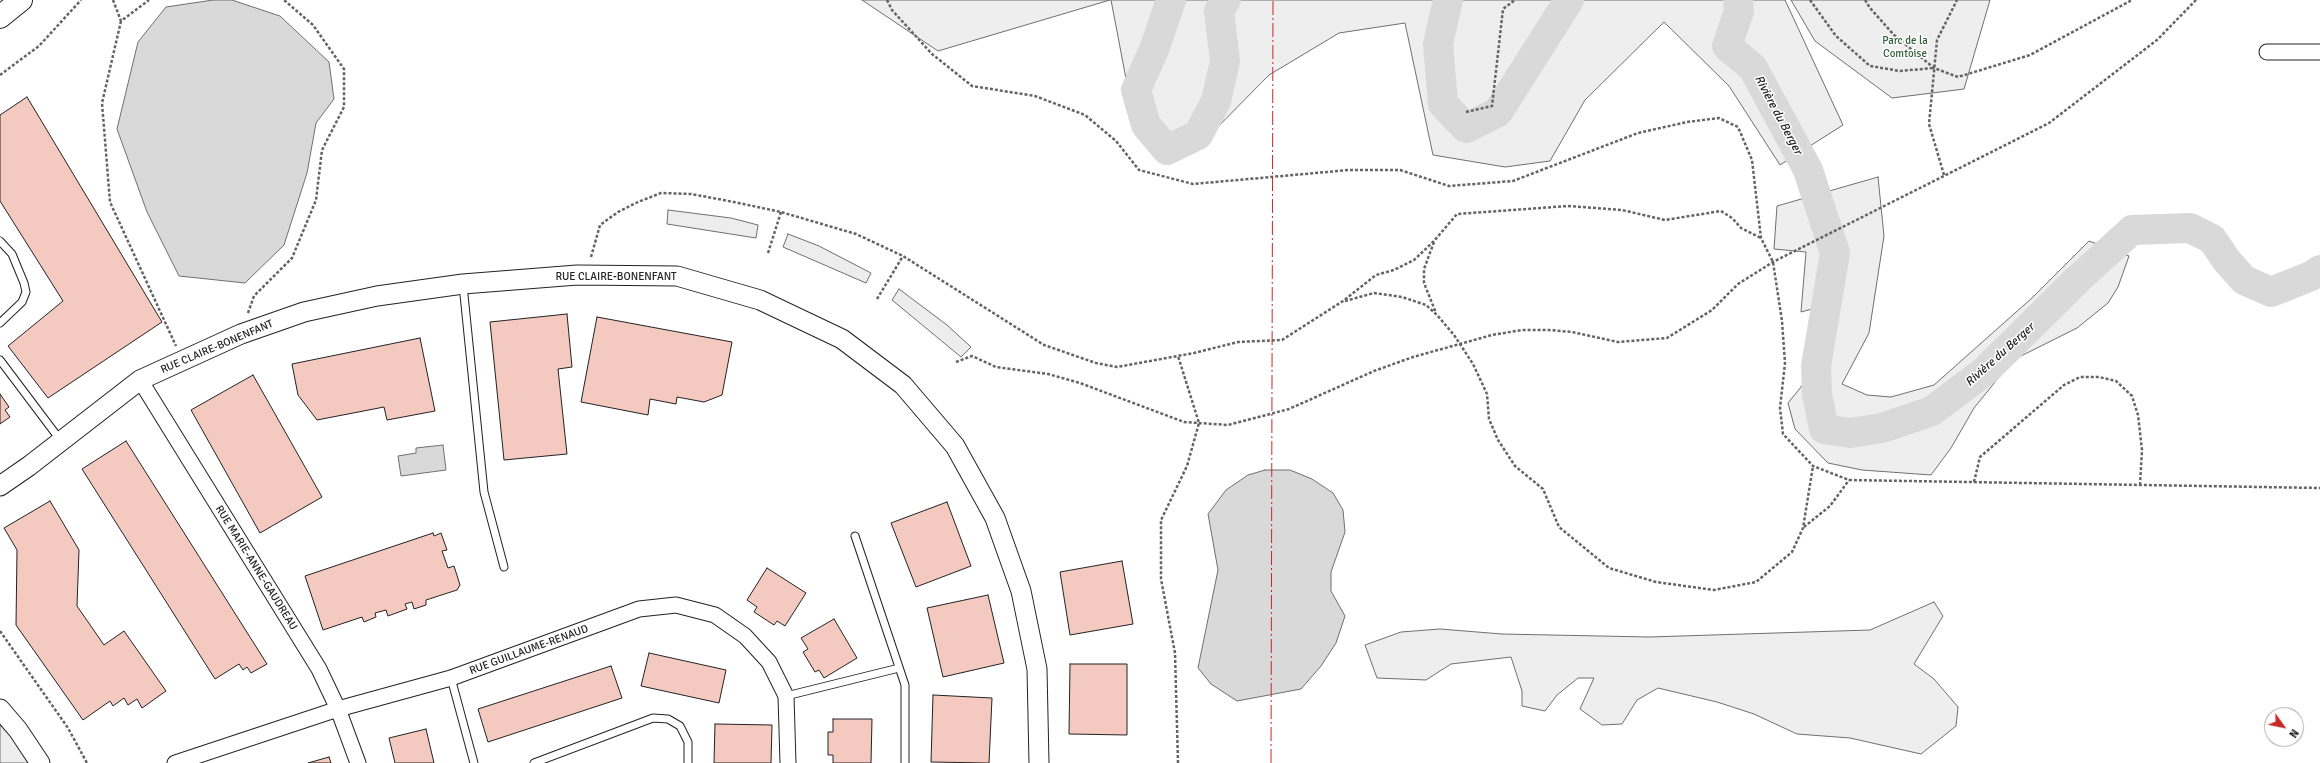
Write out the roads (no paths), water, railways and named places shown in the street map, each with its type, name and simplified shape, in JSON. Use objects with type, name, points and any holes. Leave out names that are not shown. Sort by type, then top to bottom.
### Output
[{"type":"highway","points":[[0,17],[21,0]]},
{"type":"street","points":[[2267,52],[2320,52]]},
{"type":"street","name":"RUE CLAIRE-BONENFANT","points":[[0,486],[29,466],[140,380],[241,334],[304,312],[377,296],[463,284],[586,275],[678,276],[760,300],[842,339],[903,385],[955,446],[995,518],[1021,591],[1037,669],[1039,763]]},
{"type":"street","name":"RUE MARIE-ANNE-GAUDREAU","points":[[140,380],[319,669],[338,709],[358,763]]},
{"type":"street","name":"RUE CLAIRE-BONENFANT","points":[[0,500],[29,466]]},
{"type":"street","name":"RUE GUILLAUME-RENAUD","points":[[175,763],[338,709],[451,678],[640,609],[676,605],[714,615],[745,636],[769,662],[786,696],[788,763]]},
{"type":"street","points":[[0,709],[18,730],[40,763]]},
{"type":"lane","points":[[0,241],[12,254],[24,283],[26,292],[22,302],[0,323]]},
{"type":"lane","points":[[463,284],[484,492],[504,567]]},
{"type":"lane","points":[[0,360],[61,441]]},
{"type":"lane","points":[[855,536],[905,685],[905,763]]},
{"type":"lane","points":[[786,696],[899,668]]},
{"type":"lane","points":[[451,678],[474,763]]},
{"type":"lane","points":[[534,763],[653,718],[668,718],[680,726],[688,742],[688,763]]},
{"type":"waterway","name":"Rivière du Berger","points":[[1171,0],[1155,47],[1136,90],[1146,125],[1167,150],[1198,135],[1216,101],[1225,61],[1219,11],[1226,0]]},
{"type":"waterway","name":"Rivière du Berger","points":[[1448,0],[1438,44],[1443,104],[1466,128],[1498,112],[1569,0]]},
{"type":"waterway","name":"Rivière du Berger","points":[[1738,0],[1739,11],[1727,46],[1753,68],[1808,170],[1835,253],[1816,366],[1817,394],[1824,429],[1850,433],[1882,428],[1932,411],[1985,371],[2078,279],[2132,230],[2190,228],[2212,239],[2227,261],[2244,280],[2271,292],[2311,276],[2320,270]]},
{"type":"park label","name":"Parc de la Comtoise","points":[[1905,47]]}]
